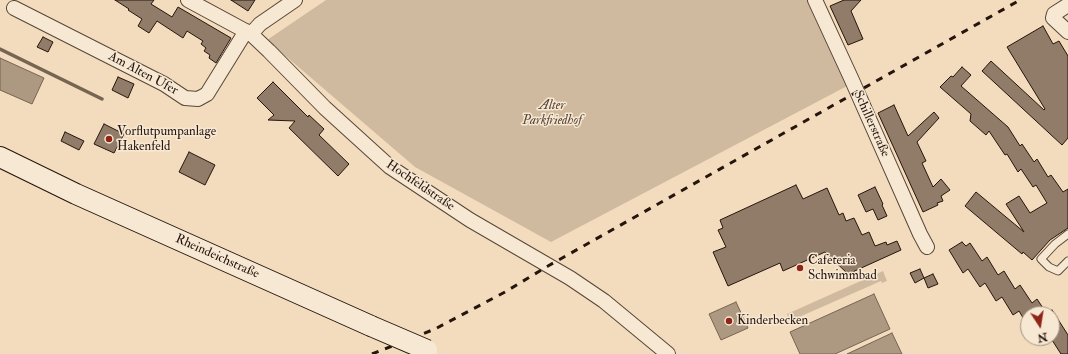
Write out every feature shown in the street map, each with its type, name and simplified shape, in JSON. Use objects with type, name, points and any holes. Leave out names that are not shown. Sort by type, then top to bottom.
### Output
[{"type":"main road","name":"Rheindeichstraße","points":[[0,157],[76,194],[431,352]]},
{"type":"street","name":"Hochfeldstraße","points":[[188,0],[248,33],[269,51],[325,108],[390,167],[470,220],[570,278],[604,301],[668,354]]},
{"type":"street","name":"Am Alten Ufer","points":[[14,8],[164,84],[185,98],[198,99],[206,94],[248,33],[295,0]]},
{"type":"street","name":"Schillerstraße","points":[[816,0],[927,247]]},
{"type":"street","points":[[1068,5],[1054,14],[1053,18],[1068,32]]},
{"type":"lane","points":[[1068,234],[1055,244],[1041,259],[1049,267],[1058,271],[1068,261]]},
{"type":"green space","name":"Alter Parkfriedhof","points":[[326,0],[808,0],[849,85],[551,242],[415,167],[267,40]]},
{"type":"green space","points":[[883,271],[887,281],[882,283],[881,281],[790,321],[787,314]]},
{"type":"shaded area","points":[[0,58],[44,78],[32,104],[0,90]]},
{"type":"shaded area","points":[[874,294],[890,329],[835,354],[800,354],[790,332]]},
{"type":"shaded area","name":"Kinderbecken","points":[[736,302],[748,328],[721,340],[709,314]]},
{"type":"shaded area","points":[[892,333],[902,354],[847,354]]},
{"type":"building","points":[[115,0],[154,0],[151,4],[172,17],[178,7],[231,38],[216,63],[209,58],[210,55],[204,51],[206,48],[201,44],[203,41],[187,31],[183,38],[157,21],[149,33],[138,26],[142,19]]},
{"type":"building","points":[[231,0],[255,0],[248,11]]},
{"type":"building","points":[[844,0],[861,0],[851,11],[863,39],[848,45],[830,6]]},
{"type":"building","points":[[1043,26],[1053,44],[1059,41],[1068,56],[1068,138],[1062,145],[982,71],[991,61],[1044,110],[1045,109],[1007,47]]},
{"type":"building","points":[[43,37],[53,42],[48,52],[37,47]]},
{"type":"building","points":[[962,67],[971,75],[961,86],[1008,127],[1020,146],[1022,144],[1034,162],[1037,159],[1048,177],[1051,175],[1063,192],[1068,189],[1068,228],[1050,240],[1032,260],[1023,252],[1022,254],[965,206],[976,192],[1024,232],[1006,204],[1019,196],[1030,213],[1047,203],[1036,185],[1033,187],[1021,169],[1018,172],[1007,154],[1005,155],[989,131],[986,135],[970,121],[971,114],[940,87],[951,76],[953,77]]},
{"type":"building","points":[[118,77],[134,84],[128,98],[112,90]]},
{"type":"building","points":[[273,82],[308,117],[309,115],[324,129],[319,135],[349,164],[338,176],[289,128],[295,121],[268,120],[274,115],[257,98]]},
{"type":"building","points":[[894,105],[908,136],[934,112],[939,118],[917,142],[926,161],[922,163],[933,187],[941,179],[950,190],[941,196],[943,201],[923,212],[878,113]]},
{"type":"building","name":"Vorflutpumpanlage Hakenfeld","points":[[104,124],[124,134],[114,153],[94,144]]},
{"type":"building","points":[[65,132],[84,141],[79,150],[61,141]]},
{"type":"building","points":[[189,152],[215,165],[205,185],[179,172]]},
{"type":"building","points":[[796,185],[803,199],[827,188],[839,215],[843,213],[846,221],[854,218],[862,235],[869,232],[875,246],[886,242],[887,245],[897,241],[901,250],[848,274],[825,252],[783,271],[780,263],[728,286],[713,252],[726,247],[718,230],[723,228],[720,220]]},
{"type":"building","points":[[875,187],[887,216],[878,220],[873,209],[866,212],[858,195]]},
{"type":"building","points":[[962,242],[966,246],[970,243],[982,261],[987,257],[998,275],[1004,271],[1015,289],[1020,285],[1032,303],[1037,299],[1042,306],[1020,306],[1020,313],[1019,311],[1013,315],[1002,297],[996,301],[985,283],[980,287],[968,269],[963,273],[949,250]]},
{"type":"building","points":[[920,269],[924,278],[915,283],[910,273]]},
{"type":"building","points":[[933,274],[938,284],[928,288],[924,278]]},
{"type":"building","points":[[1060,322],[1068,335],[1068,354],[1061,354],[1056,346],[1060,346]]},
{"type":"waterway","points":[[0,49],[102,99]]},
{"type":"railway","points":[[372,354],[435,329],[505,292],[548,266],[1020,0]]},
{"type":"place","name":"Vorflutpumpanlage Hakenfeld","points":[[109,139]]},
{"type":"place","name":"Cafeteria Schwimmbad","points":[[800,268]]},
{"type":"place","name":"Kinderbecken","points":[[729,321]]}]
